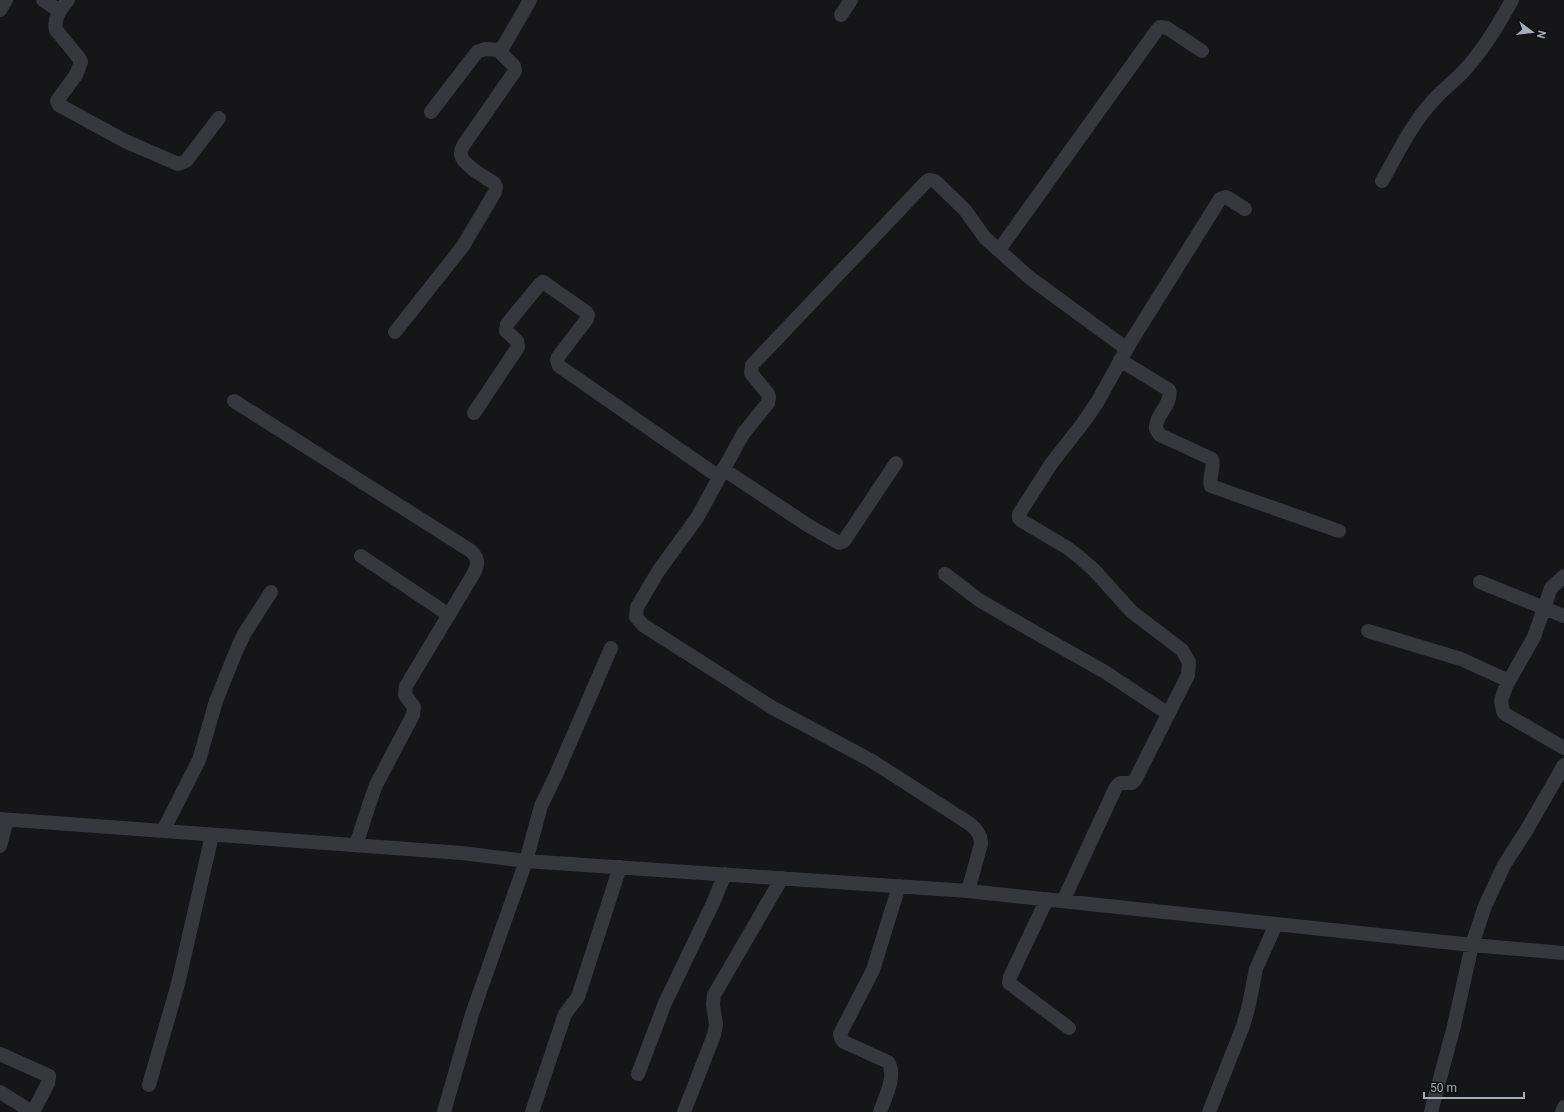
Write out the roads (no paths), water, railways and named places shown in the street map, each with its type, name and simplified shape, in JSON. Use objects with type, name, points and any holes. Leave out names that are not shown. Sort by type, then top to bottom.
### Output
[{"type":"street","points":[[0,10],[6,0]]},
{"type":"street","points":[[43,0],[64,5],[56,20],[56,30],[81,62],[76,75],[57,101],[59,105],[124,141],[178,164],[186,161],[219,118]]},
{"type":"street","points":[[431,112],[477,52],[485,49],[498,50],[503,47],[530,0]]},
{"type":"street","points":[[841,15],[851,0]]},
{"type":"street","points":[[1382,181],[1420,117],[1431,103],[1463,72],[1475,57],[1488,40],[1512,0]]},
{"type":"street","points":[[999,250],[1156,30],[1160,27],[1167,28],[1202,51]]},
{"type":"street","points":[[395,332],[463,246],[495,192],[496,187],[494,184],[465,162],[461,154],[467,140],[515,71],[514,66],[498,50]]},
{"type":"street","points":[[968,891],[981,844],[981,838],[977,830],[970,824],[872,762],[773,708],[643,626],[635,615],[637,607],[659,570],[697,518],[743,434],[769,400],[768,394],[751,373],[752,366],[924,183],[929,180],[935,182],[965,210],[976,228],[1030,278],[1123,355],[1169,390],[1170,397],[1156,423],[1156,430],[1160,435],[1212,459],[1213,465],[1210,483],[1211,486],[1339,531]]},
{"type":"street","points":[[1063,901],[1116,787],[1120,783],[1129,783],[1135,780],[1167,713],[1188,675],[1189,662],[1182,650],[1132,612],[1094,570],[1078,556],[1066,547],[1022,521],[1019,518],[1021,509],[1036,485],[1098,401],[1123,355],[1220,199],[1225,197],[1228,198],[1245,209]]},
{"type":"street","points":[[474,413],[518,347],[517,341],[506,331],[507,324],[543,282],[586,312],[588,315],[587,319],[558,357],[557,360],[559,366],[721,473],[839,543],[844,541],[896,462]]},
{"type":"street","points":[[234,401],[471,551],[476,556],[477,567],[406,686],[404,693],[414,708],[413,715],[376,785],[356,845]]},
{"type":"street","points":[[361,556],[449,615]]},
{"type":"street","points":[[945,574],[979,600],[1104,672],[1167,713]]},
{"type":"street","points":[[1564,576],[1551,588],[1534,637],[1509,682],[1502,701],[1503,711],[1505,714],[1564,748]]},
{"type":"street","points":[[1480,582],[1564,616]]},
{"type":"street","points":[[163,831],[199,760],[216,701],[237,649],[244,634],[270,592]]},
{"type":"street","points":[[1368,631],[1461,659],[1509,682]]},
{"type":"street","points":[[444,1112],[472,1014],[526,861],[541,806],[556,776],[611,648]]},
{"type":"street","points":[[1431,1112],[1454,1026],[1472,945],[1485,906],[1504,865],[1526,831],[1564,765]]},
{"type":"street","points":[[0,846],[3,820],[462,853],[526,861],[620,868],[968,891],[1472,945],[1564,953]]},
{"type":"street","points":[[150,1085],[178,984],[212,835]]},
{"type":"street","points":[[532,1112],[565,1014],[578,997],[620,868]]},
{"type":"street","points":[[638,1074],[665,1003],[713,903],[725,874]]},
{"type":"street","points":[[684,1112],[714,1035],[716,1024],[713,1005],[714,995],[782,878]]},
{"type":"street","points":[[880,1112],[892,1073],[891,1067],[888,1062],[844,1042],[840,1034],[873,970],[899,886]]},
{"type":"street","points":[[1047,899],[1010,977],[1009,984],[1069,1028]]},
{"type":"street","points":[[1209,1112],[1249,1005],[1256,969],[1276,924]]},
{"type":"street","points":[[0,1054],[49,1076],[48,1082],[32,1112],[0,1092]]},
{"type":"street","points":[[1562,1112],[1564,1107]]}]
